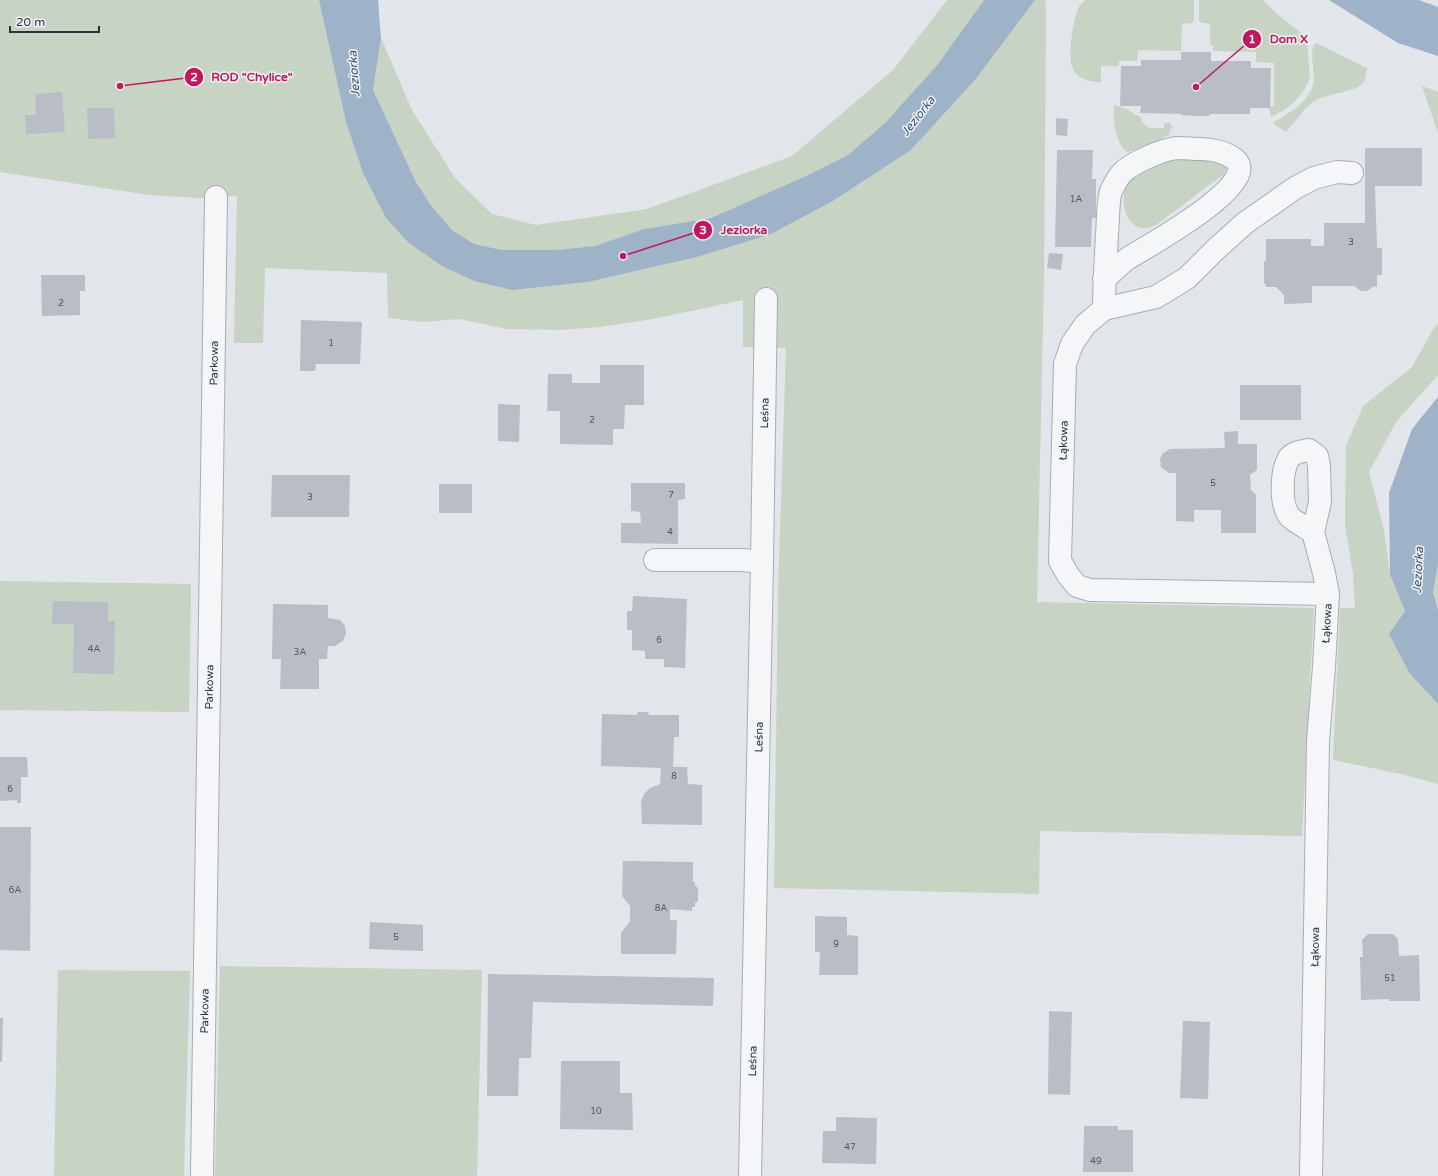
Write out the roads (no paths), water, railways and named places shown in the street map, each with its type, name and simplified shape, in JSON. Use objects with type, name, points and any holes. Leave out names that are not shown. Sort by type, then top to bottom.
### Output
[{"type":"street","points":[[1104,279],[1127,260],[1179,228],[1216,202],[1233,184],[1239,171],[1237,160],[1230,155],[1208,149],[1176,148],[1159,152],[1122,172],[1110,192],[1104,279],[1104,309],[1127,305],[1156,297],[1187,278],[1245,223],[1307,181],[1337,172],[1352,173]]},
{"type":"street","name":"Parkowa","points":[[202,1176],[216,197]]},
{"type":"street","name":"Leśna","points":[[750,1176],[766,299]]},
{"type":"street","name":"Łąkowa","points":[[1104,309],[1085,325],[1072,344],[1065,364],[1060,561],[1068,575],[1077,586],[1090,590],[1328,594],[1318,741],[1311,1176]]},
{"type":"street","points":[[1312,532],[1324,573],[1328,594]]},
{"type":"street","points":[[655,560],[742,560],[762,562]]},
{"type":"water","points":[[319,0],[378,0],[381,38],[373,90],[416,182],[430,204],[452,230],[474,244],[502,250],[556,250],[595,246],[644,229],[711,218],[808,175],[848,155],[885,123],[938,64],[984,0],[1035,0],[975,80],[911,150],[833,201],[771,234],[697,257],[588,282],[513,290],[474,281],[442,266],[409,243],[386,218],[363,173],[346,122]]},
{"type":"water","points":[[1329,0],[1419,0],[1438,7],[1438,56],[1398,43]]},
{"type":"water","points":[[1438,397],[1438,564],[1433,593],[1438,610],[1438,704],[1410,674],[1389,634],[1405,611],[1390,575],[1389,493],[1412,429]]},
{"type":"place","name":"ROD \"Chylice\"","points":[[120,86]]},
{"type":"place","name":"Dom X","points":[[1196,87]]},
{"type":"place","name":"Jeziorka","points":[[623,256]]}]
